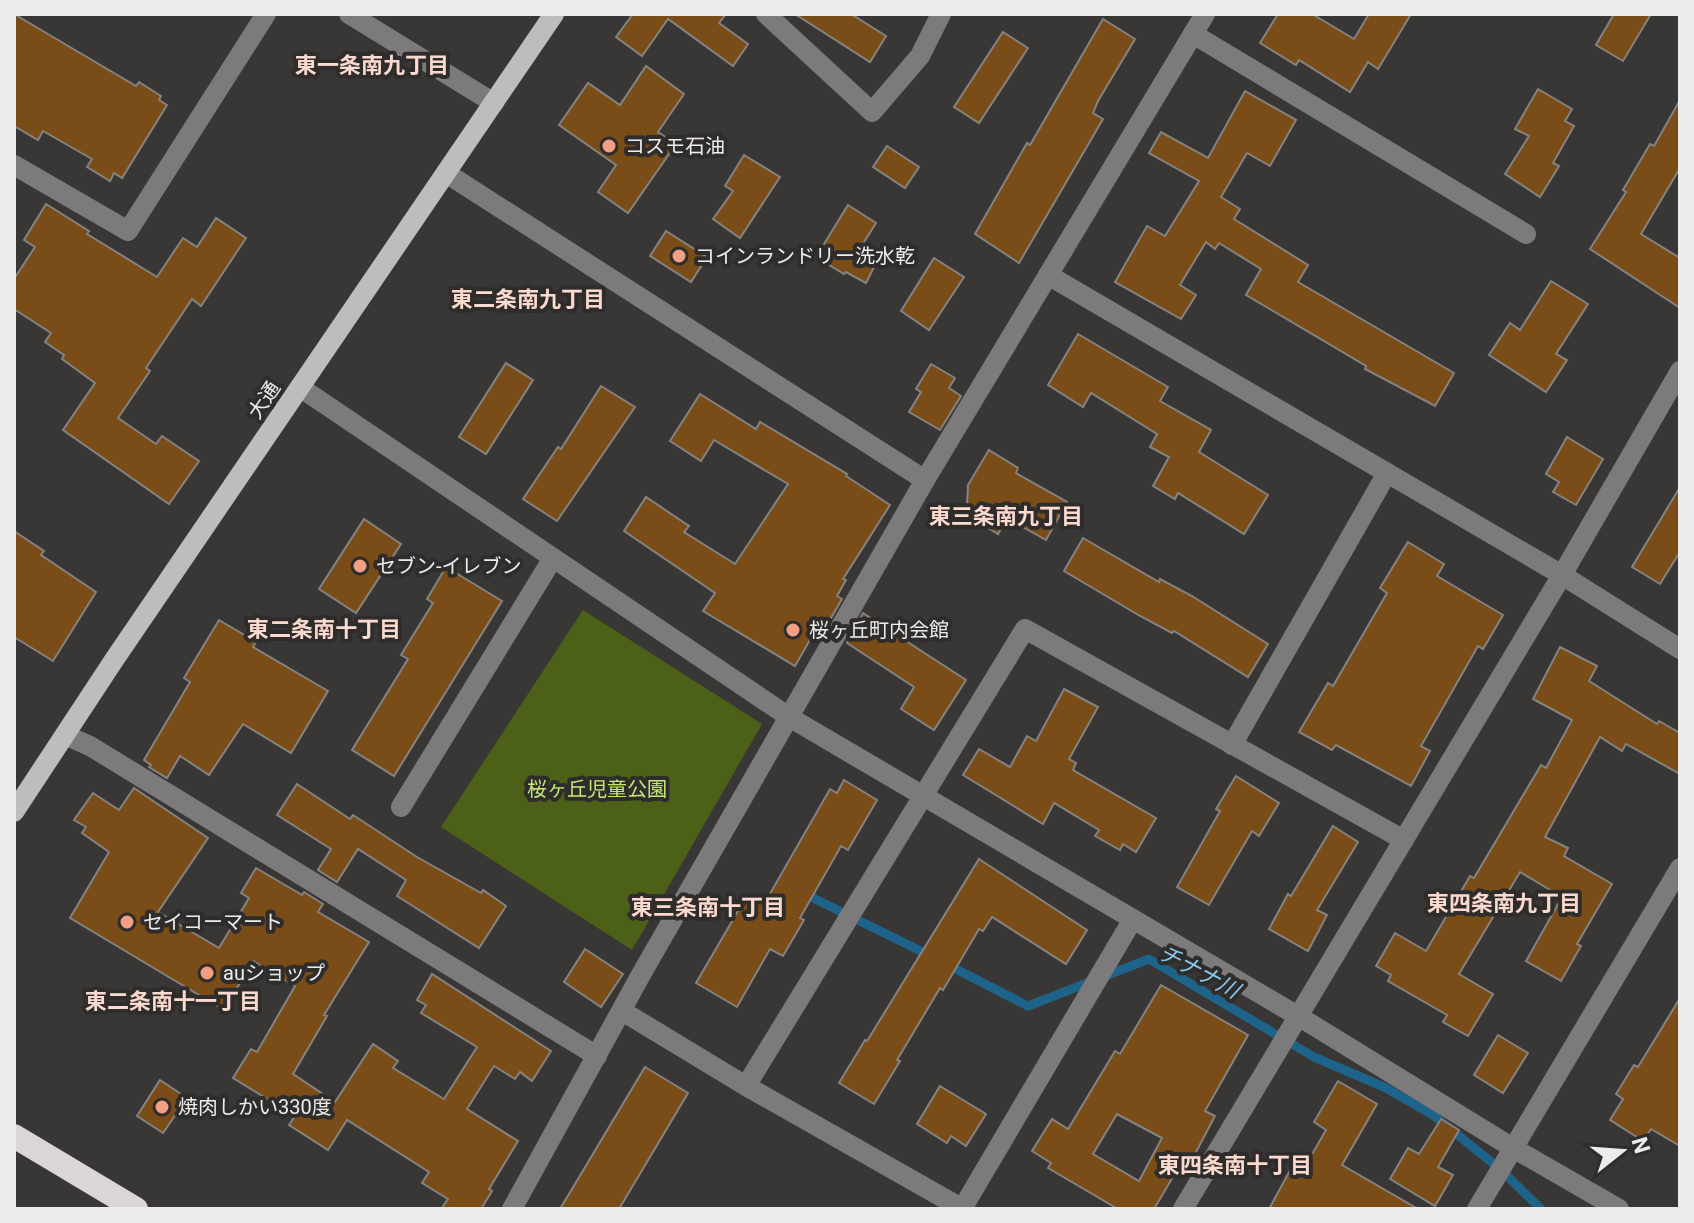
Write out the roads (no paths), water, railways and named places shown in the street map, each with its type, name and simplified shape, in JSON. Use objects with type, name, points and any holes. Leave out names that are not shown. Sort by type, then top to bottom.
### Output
[{"type":"highway","points":[[14,1136],[136,1209]]},
{"type":"main road","name":"大通","points":[[14,812],[554,14]]},
{"type":"street","points":[[14,165],[128,231],[266,14]]},
{"type":"street","points":[[349,14],[494,103]]},
{"type":"street","points":[[766,14],[872,112],[920,56],[941,14]]},
{"type":"street","points":[[512,1209],[925,480],[1205,14]]},
{"type":"street","points":[[1193,34],[1526,234]]},
{"type":"street","points":[[446,173],[925,480]]},
{"type":"street","points":[[1048,275],[1562,575],[1680,649]]},
{"type":"street","points":[[1183,1209],[1562,575],[1680,371]]},
{"type":"street","points":[[301,388],[789,717],[1619,1209]]},
{"type":"street","points":[[1232,745],[1387,473]]},
{"type":"street","points":[[401,807],[553,558]]},
{"type":"street","points":[[746,1086],[1025,629],[1404,840]]},
{"type":"street","points":[[65,735],[104,754],[597,1056]]},
{"type":"street","points":[[1477,1209],[1680,868]]},
{"type":"street","points":[[622,1011],[746,1086],[962,1209],[1133,919]]},
{"type":"waterway","name":"チナナ川","points":[[803,893],[933,957]]},
{"type":"waterway","name":"チナナ川","points":[[946,964],[1028,1006],[1149,959],[1314,1057],[1386,1088],[1433,1115],[1500,1169],[1541,1209]]},
{"type":"place","name":"コスモ石油","points":[[609,146]]},
{"type":"place","name":"コインランドリー洗水乾","points":[[679,256]]},
{"type":"place","name":"セブン-イレブン","points":[[360,566]]},
{"type":"place","name":"桜ヶ丘町内会館","points":[[793,630]]},
{"type":"place","name":"セイコーマート","points":[[127,922]]},
{"type":"place","name":"auショップ","points":[[207,973]]},
{"type":"place","name":"焼肉しかい330度","points":[[162,1107]]},
{"type":"district","name":"東一条南九丁目","points":[[372,65]]},
{"type":"district","name":"東二条南九丁目","points":[[528,299]]},
{"type":"district","name":"東三条南九丁目","points":[[1006,516]]},
{"type":"district","name":"東二条南十丁目","points":[[324,629]]},
{"type":"district","name":"東四条南九丁目","points":[[1504,903]]},
{"type":"district","name":"東三条南十丁目","points":[[708,907]]},
{"type":"district","name":"東二条南十一丁目","points":[[173,1001]]},
{"type":"district","name":"東四条南十丁目","points":[[1235,1165]]},
{"type":"park label","name":"桜ヶ丘児童公園","points":[[597,789]]}]
